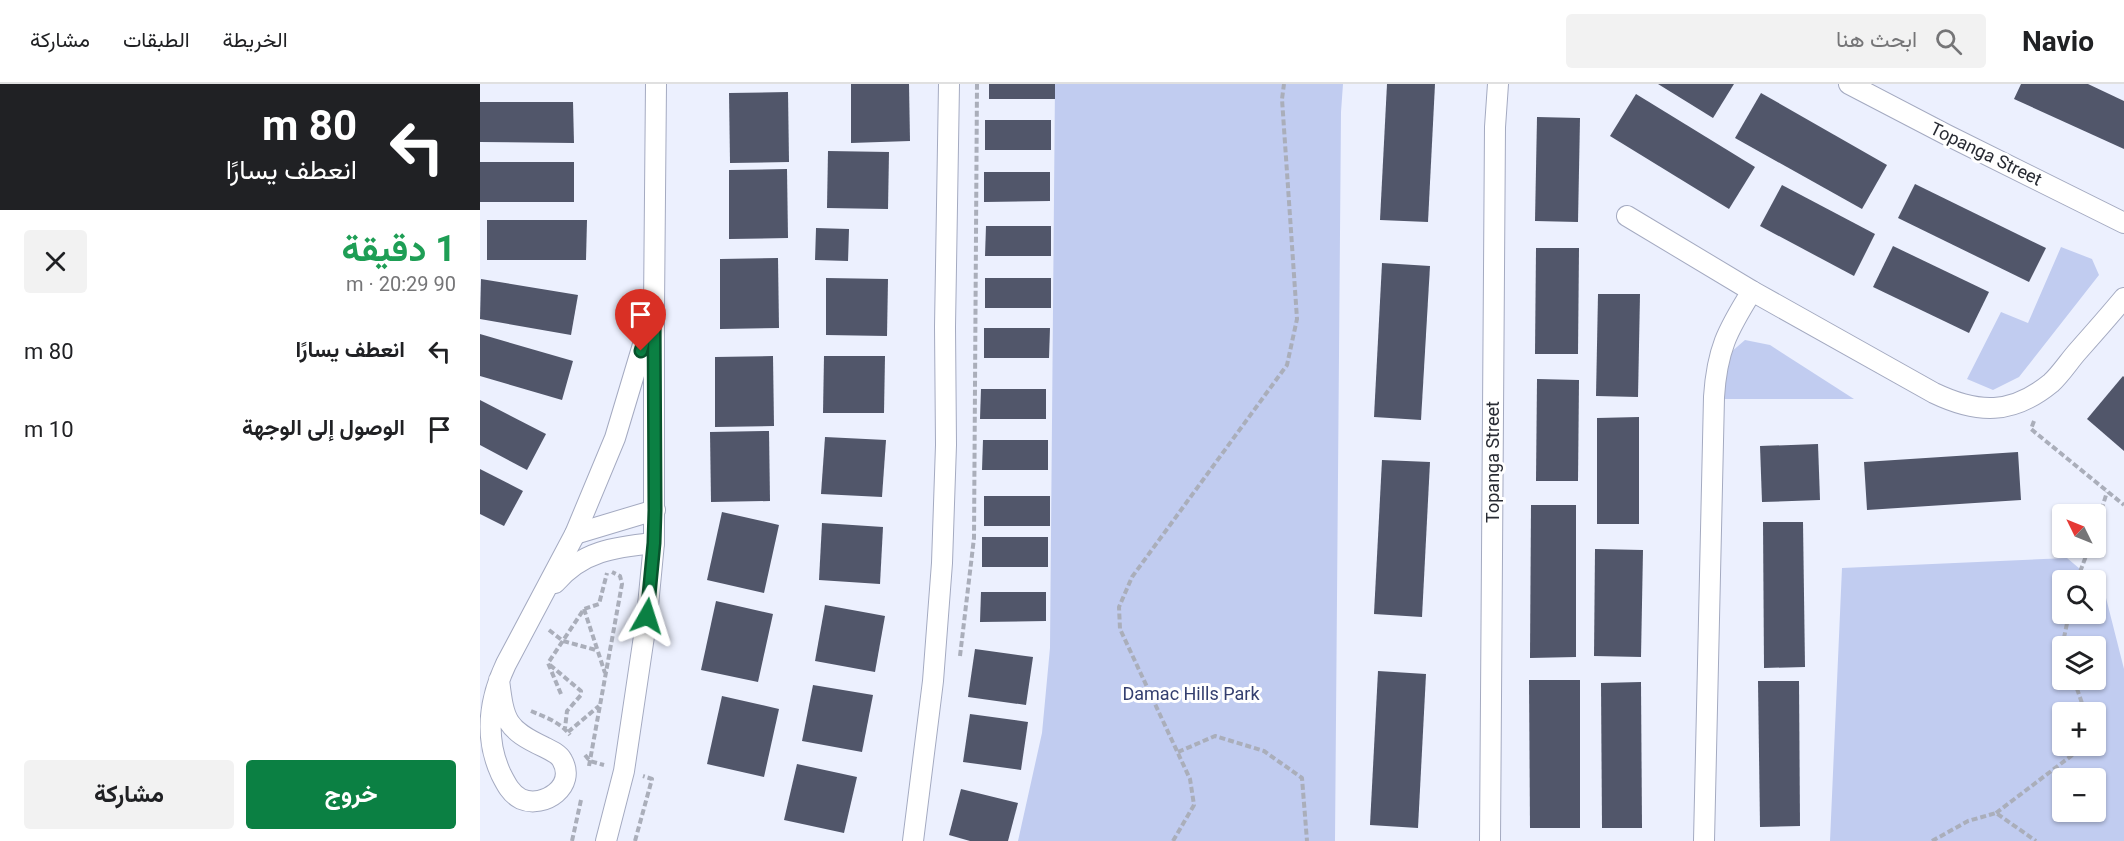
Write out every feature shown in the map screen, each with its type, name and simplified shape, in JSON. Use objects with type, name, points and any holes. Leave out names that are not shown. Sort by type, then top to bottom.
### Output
[{"type":"street","points":[[606,841],[624,771],[647,616],[654,543],[656,84]]},
{"type":"street","points":[[912,835],[933,681],[942,563],[946,445],[945,327],[949,84]]},
{"type":"street","name":"Topanga Street","points":[[1490,841],[1495,150],[1498,84]]},
{"type":"street","name":"Topanga Street","points":[[1850,84],[2124,223]]},
{"type":"street","points":[[1627,216],[1752,291],[1934,393],[1957,404],[1982,409],[2008,406],[2032,397],[2052,381],[2124,298]]},
{"type":"street","points":[[1704,841],[1716,366],[1725,336],[1752,291]]},
{"type":"street","points":[[499,680],[505,714],[513,728],[525,739],[553,752],[562,760],[565,771],[563,783],[556,793],[545,801],[532,802],[520,798],[510,790],[497,766],[490,736],[493,699],[499,680],[575,534],[615,438],[654,308]]},
{"type":"street","points":[[575,534],[655,510]]},
{"type":"street","points":[[541,598],[573,565],[591,555],[611,548],[654,543]]},
{"type":"path","points":[[1173,841],[1194,805],[1190,779],[1120,629],[1119,607],[1132,577],[1287,365],[1297,320],[1282,99],[1284,84]]},
{"type":"path","points":[[2034,418],[2031,429],[2124,505]]},
{"type":"path","points":[[2104,504],[2108,492]]},
{"type":"path","points":[[548,663],[584,609],[599,604],[607,573]]},
{"type":"path","points":[[579,747],[590,761],[622,584],[620,576],[616,573],[596,574]]},
{"type":"path","points":[[584,609],[606,674]]},
{"type":"path","points":[[541,637],[552,620]]},
{"type":"path","points":[[546,628],[563,641],[597,650]]},
{"type":"path","points":[[548,663],[561,694]]},
{"type":"path","points":[[548,663],[581,691],[581,695],[567,711],[566,730]]},
{"type":"path","points":[[522,704],[530,711],[551,719],[566,730],[573,740]]},
{"type":"path","points":[[566,730],[600,706]]},
{"type":"path","points":[[1178,752],[1215,736],[1264,751],[1302,778],[1307,841]]},
{"type":"path","points":[[1932,841],[1968,821],[1996,813],[2071,756]]},
{"type":"path","points":[[1996,813],[2036,841]]},
{"type":"green space","name":"Damac Hills Park","points":[[1055,84],[1343,84],[1335,841],[1018,841],[1042,733],[1050,648]]},
{"type":"green space","points":[[2061,247],[2092,259],[2099,275],[2019,377],[1993,390],[1967,379],[2001,312],[2028,323]]},
{"type":"green space","points":[[1745,340],[1770,345],[1854,399],[1717,399],[1723,359]]},
{"type":"green space","points":[[2067,558],[2081,570],[2052,570],[2052,624],[2106,624],[2106,598],[2124,669],[2124,841],[1830,841],[1842,568]]},
{"type":"building","points":[[851,84],[909,84],[910,141],[851,143]]},
{"type":"building","points":[[989,84],[1055,84],[1055,99],[989,99]]},
{"type":"building","points":[[1387,84],[1435,84],[1428,222],[1380,220]]},
{"type":"building","points":[[1658,84],[1734,84],[1713,118]]},
{"type":"building","points":[[2021,84],[2088,84],[2124,101],[2124,149],[2014,99]]},
{"type":"building","points":[[788,92],[789,162],[730,163],[729,93]]},
{"type":"building","points":[[1761,93],[1887,165],[1862,209],[1735,138]]},
{"type":"building","points":[[1636,94],[1755,167],[1729,209],[1610,136]]},
{"type":"building","points":[[480,102],[573,102],[574,143],[480,142]]},
{"type":"building","points":[[1537,117],[1580,118],[1578,222],[1535,221]]},
{"type":"building","points":[[985,120],[1051,120],[1051,150],[985,150]]},
{"type":"building","points":[[828,151],[889,152],[888,209],[827,208]]},
{"type":"building","points":[[480,162],[574,162],[574,202],[480,202]]},
{"type":"building","points":[[787,169],[788,238],[729,239],[729,170]]},
{"type":"building","points":[[984,172],[1050,172],[1050,201],[984,202]]},
{"type":"building","points":[[1915,184],[2046,248],[2029,282],[1898,218]]},
{"type":"building","points":[[1782,185],[1875,234],[1854,276],[1760,226]]},
{"type":"building","points":[[487,220],[587,220],[586,260],[487,260]]},
{"type":"building","points":[[986,226],[1051,226],[1051,256],[985,256]]},
{"type":"building","points":[[816,228],[849,229],[848,261],[815,260]]},
{"type":"building","points":[[1893,246],[1989,292],[1969,333],[1873,287]]},
{"type":"building","points":[[1536,248],[1579,248],[1578,354],[1535,354]]},
{"type":"building","points":[[778,258],[779,328],[720,329],[720,259]]},
{"type":"building","points":[[1382,263],[1430,266],[1421,420],[1374,417]]},
{"type":"building","points":[[826,278],[888,279],[887,336],[826,335]]},
{"type":"building","points":[[985,278],[1051,278],[1051,308],[985,308]]},
{"type":"building","points":[[481,279],[578,295],[571,335],[480,319]]},
{"type":"building","points":[[1598,294],[1640,294],[1638,397],[1596,396]]},
{"type":"building","points":[[984,328],[1050,328],[1049,358],[984,358]]},
{"type":"building","points":[[480,334],[573,361],[562,400],[480,376]]},
{"type":"building","points":[[773,356],[774,426],[715,427],[715,357]]},
{"type":"building","points":[[824,356],[885,356],[884,413],[823,413]]},
{"type":"building","points":[[2124,377],[2124,451],[2087,419]]},
{"type":"building","points":[[1537,379],[1579,380],[1578,481],[1536,481]]},
{"type":"building","points":[[981,389],[1046,389],[1046,419],[980,419]]},
{"type":"building","points":[[480,400],[546,434],[527,470],[480,445]]},
{"type":"building","points":[[1639,417],[1639,524],[1597,524],[1597,418]]},
{"type":"building","points":[[769,431],[770,501],[711,502],[710,432]]},
{"type":"building","points":[[825,437],[886,440],[882,497],[821,494]]},
{"type":"building","points":[[983,440],[1048,440],[1048,470],[982,470]]},
{"type":"building","points":[[1818,444],[1820,500],[1762,502],[1760,446]]},
{"type":"building","points":[[2018,452],[2021,500],[1867,510],[1864,462]]},
{"type":"building","points":[[1382,460],[1430,462],[1422,617],[1374,614]]},
{"type":"building","points":[[480,469],[523,491],[504,526],[480,514]]},
{"type":"building","points":[[984,496],[1050,496],[1050,526],[984,526]]},
{"type":"building","points":[[1531,505],[1576,505],[1576,657],[1530,658]]},
{"type":"building","points":[[722,512],[779,525],[764,593],[707,580]]},
{"type":"building","points":[[1763,522],[1803,522],[1805,667],[1764,668]]},
{"type":"building","points":[[822,523],[883,527],[880,584],[819,580]]},
{"type":"building","points":[[982,537],[1048,537],[1048,567],[982,567]]},
{"type":"building","points":[[1595,549],[1643,550],[1641,657],[1594,656]]},
{"type":"building","points":[[981,592],[1046,592],[1046,621],[980,622]]},
{"type":"building","points":[[716,601],[773,614],[758,682],[701,670]]},
{"type":"building","points":[[825,605],[885,616],[875,672],[815,661]]},
{"type":"building","points":[[975,649],[1033,657],[1026,705],[968,697]]},
{"type":"building","points":[[1378,671],[1426,674],[1418,828],[1370,825]]},
{"type":"building","points":[[1529,680],[1580,680],[1580,828],[1530,828]]},
{"type":"building","points":[[1758,681],[1799,681],[1800,826],[1760,827]]},
{"type":"building","points":[[1641,682],[1642,828],[1602,828],[1601,683]]},
{"type":"building","points":[[813,685],[873,695],[862,752],[802,741]]},
{"type":"building","points":[[722,696],[779,709],[764,777],[707,764]]},
{"type":"building","points":[[970,714],[1028,722],[1021,770],[963,762]]},
{"type":"building","points":[[797,764],[857,777],[844,833],[784,820]]},
{"type":"building","points":[[961,789],[1018,803],[1008,841],[970,841],[949,835]]},
{"type":"route","points":[[641,351],[654,308],[655,510],[647,616]]}]
